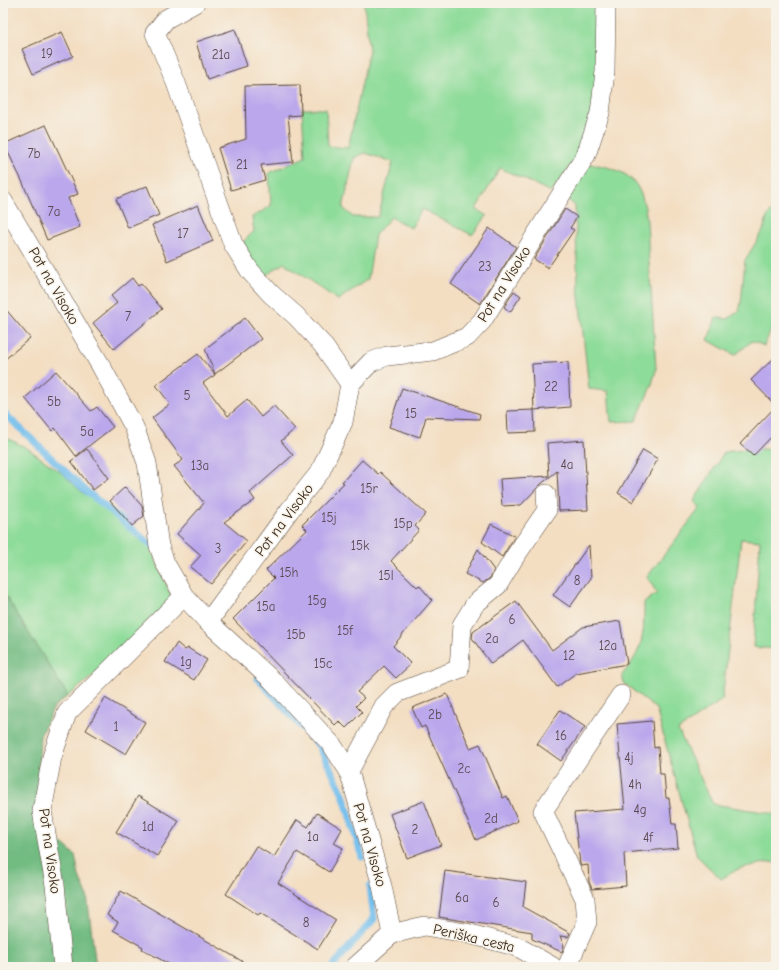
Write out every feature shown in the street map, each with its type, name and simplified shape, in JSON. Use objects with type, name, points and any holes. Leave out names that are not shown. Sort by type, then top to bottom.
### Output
[{"type":"street","points":[[195,3],[166,19],[155,33],[176,83],[233,244],[250,271],[322,344],[350,384]]},
{"type":"street","name":"Pot na Visoko","points":[[208,622],[289,511],[320,472],[343,422],[350,384],[371,362],[387,356],[433,351],[466,337],[482,321],[586,155],[600,113],[605,72],[606,3]]},
{"type":"street","name":"Pot na Visoko","points":[[3,201],[101,366],[134,427],[147,463],[159,546],[165,563],[184,596],[208,622],[272,680],[332,745],[349,771],[382,886],[392,934]]},
{"type":"street","points":[[349,771],[384,706],[397,694],[459,669],[462,625],[475,604],[498,585],[514,558],[547,510],[546,494]]},
{"type":"street","name":"Pot na Visoko","points":[[63,967],[56,885],[42,811],[52,757],[67,713],[184,596]]},
{"type":"street","points":[[567,967],[587,922],[585,899],[543,811],[621,695]]},
{"type":"street","name":"Periška cesta","points":[[355,967],[392,934],[424,926],[466,933],[518,947],[552,967]]},
{"type":"green space","points":[[364,3],[600,3],[599,80],[593,118],[580,153],[551,192],[500,168],[476,209],[487,216],[472,235],[422,209],[411,228],[391,217],[375,235],[368,279],[338,300],[284,263],[265,276],[251,260],[243,242],[254,231],[252,217],[271,206],[269,173],[305,157],[302,109],[326,109],[328,146],[348,148],[369,50]],"holes":[[[365,153],[393,162],[378,217],[353,217],[343,208],[354,158]]]},
{"type":"green space","points":[[588,164],[613,169],[631,178],[640,191],[645,211],[648,232],[656,370],[652,384],[636,421],[611,422],[608,391],[589,389],[578,287],[575,206],[565,197]]},
{"type":"green space","points":[[773,209],[776,209],[776,319],[764,346],[752,341],[735,355],[708,340],[716,317],[728,319],[739,311],[745,260],[763,231],[767,217]]},
{"type":"green space","points":[[3,436],[27,448],[63,474],[83,493],[105,506],[149,545],[172,598],[99,671],[68,696],[3,592]]},
{"type":"green space","points":[[750,449],[776,449],[776,649],[753,647],[760,541],[741,539],[722,700],[678,730],[713,804],[776,814],[776,863],[771,862],[740,868],[721,879],[697,856],[656,709],[624,683],[622,675],[639,649],[644,624],[644,603],[657,593],[647,577],[700,508],[694,501],[724,452]]},
{"type":"green space","points":[[3,592],[68,696],[54,707],[40,736],[38,786],[56,967],[3,967]]},
{"type":"green space","points":[[54,842],[63,844],[75,855],[79,876],[87,895],[96,967],[70,967]]},
{"type":"building","points":[[235,29],[247,66],[207,79],[196,42]]},
{"type":"building","points":[[62,32],[73,56],[33,74],[22,49]]},
{"type":"building","points":[[300,85],[301,115],[288,116],[293,162],[261,165],[265,180],[231,190],[218,148],[246,139],[245,86]]},
{"type":"building","points":[[46,125],[78,194],[68,198],[80,227],[47,240],[22,181],[4,144]]},
{"type":"building","points":[[147,186],[159,215],[128,228],[116,199]]},
{"type":"building","points":[[198,205],[213,241],[167,261],[152,225]]},
{"type":"building","points":[[565,209],[577,217],[570,228],[574,230],[548,268],[534,259]]},
{"type":"building","points":[[489,228],[516,247],[480,304],[451,284]]},
{"type":"building","points":[[132,278],[138,286],[141,284],[162,309],[114,349],[93,323],[117,303],[111,296]]},
{"type":"building","points":[[514,291],[521,296],[510,312],[504,307]]},
{"type":"building","points":[[3,306],[30,338],[3,361]]},
{"type":"building","points":[[245,318],[261,339],[215,374],[205,349]]},
{"type":"building","points":[[198,354],[215,375],[203,383],[228,416],[247,400],[261,417],[274,406],[295,429],[281,441],[293,455],[250,493],[255,500],[224,522],[247,541],[211,584],[190,567],[201,555],[177,534],[204,503],[174,466],[183,460],[152,418],[170,404],[156,385]]},
{"type":"building","points":[[776,356],[776,406],[751,380]]},
{"type":"building","points":[[568,362],[570,407],[534,410],[532,364]]},
{"type":"building","points":[[56,371],[91,411],[97,407],[113,427],[76,456],[55,428],[52,431],[25,398]]},
{"type":"building","points":[[402,388],[480,414],[479,419],[426,417],[420,437],[389,427]]},
{"type":"building","points":[[776,406],[776,432],[753,456],[740,444]]},
{"type":"building","points":[[534,410],[535,432],[508,433],[507,411]]},
{"type":"building","points":[[584,440],[588,510],[559,511],[557,471],[540,485],[521,505],[502,506],[500,479],[549,476],[547,443]]},
{"type":"building","points":[[87,449],[109,478],[93,490],[71,461]]},
{"type":"building","points":[[643,450],[658,459],[633,502],[618,493]]},
{"type":"building","points":[[362,460],[378,474],[380,472],[426,514],[415,526],[419,530],[391,561],[417,587],[419,585],[432,600],[393,646],[411,664],[396,678],[384,666],[357,692],[364,698],[356,706],[362,712],[346,728],[339,721],[335,725],[233,619],[274,578],[266,570],[307,530],[302,525],[344,483],[342,482]]},
{"type":"building","points":[[125,487],[142,506],[144,516],[132,526],[110,501]]},
{"type":"building","points":[[491,524],[515,536],[502,557],[482,542]]},
{"type":"building","points":[[589,545],[591,578],[570,607],[553,595]]},
{"type":"building","points":[[478,549],[494,570],[490,578],[483,583],[465,574]]},
{"type":"building","points":[[516,601],[552,650],[583,627],[620,621],[627,664],[576,673],[557,687],[523,640],[491,664],[472,638],[473,632]]},
{"type":"building","points":[[177,643],[185,650],[188,648],[207,660],[194,680],[165,662]]},
{"type":"building","points":[[447,694],[470,748],[480,744],[503,798],[507,796],[518,821],[476,840],[425,726],[421,728],[412,708]]},
{"type":"building","points":[[105,698],[145,722],[126,754],[86,730]]},
{"type":"building","points":[[560,710],[585,727],[561,761],[537,744]]},
{"type":"building","points":[[652,721],[654,748],[658,747],[660,774],[664,774],[666,798],[669,798],[672,824],[676,824],[678,848],[624,853],[626,886],[592,889],[589,882],[588,865],[581,866],[580,864],[574,813],[625,809],[617,724]]},
{"type":"building","points":[[138,796],[179,821],[157,856],[116,832]]},
{"type":"building","points":[[424,801],[441,845],[407,858],[390,814]]},
{"type":"building","points":[[317,813],[342,829],[334,843],[343,848],[329,872],[297,852],[278,883],[336,920],[318,949],[260,913],[258,915],[226,894],[256,846],[274,857],[297,820],[308,827]]},
{"type":"building","points":[[445,871],[526,882],[523,907],[570,933],[568,937],[560,936],[564,946],[562,952],[532,939],[532,932],[439,917]]},
{"type":"building","points":[[121,891],[252,967],[174,967],[142,949],[143,947],[113,930],[118,922],[107,915]]},
{"type":"waterway","points":[[3,412],[84,489],[155,548]]},
{"type":"waterway","points":[[258,679],[319,746],[343,794],[362,857]]},
{"type":"waterway","points":[[332,967],[374,919],[370,886]]}]
